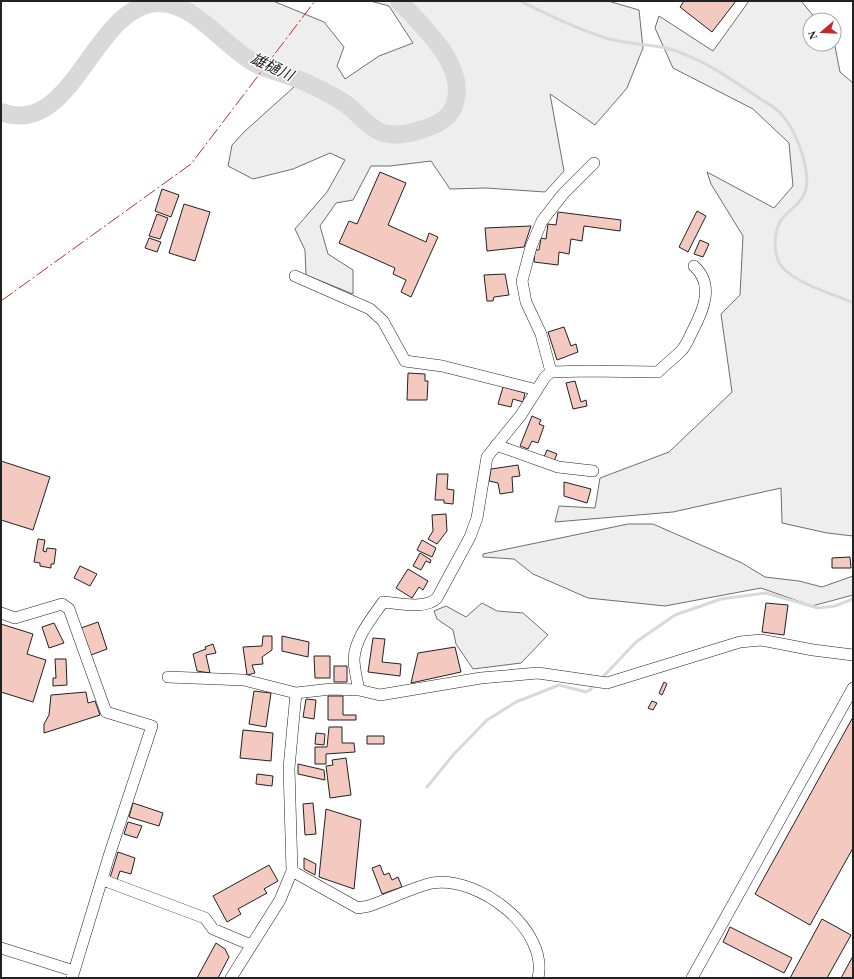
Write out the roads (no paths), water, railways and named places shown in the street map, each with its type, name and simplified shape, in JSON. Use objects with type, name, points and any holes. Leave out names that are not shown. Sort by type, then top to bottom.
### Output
[{"type":"street","points":[[551,372],[541,334],[526,302],[522,281],[531,247],[542,221],[563,194],[594,163]]},
{"type":"street","points":[[358,690],[354,659],[356,645],[383,602],[423,605],[431,604],[437,598],[470,537],[477,518],[487,457],[521,414],[545,377],[551,372],[658,372],[682,350],[696,323],[706,298],[705,285],[701,272],[694,266]]},
{"type":"street","points":[[295,276],[370,309],[383,320],[406,361],[442,366],[537,390]]},
{"type":"street","points":[[496,445],[558,467],[593,470]]},
{"type":"street","points":[[1,613],[15,618],[62,604],[69,609],[106,712],[152,726],[109,856],[104,880],[73,975],[1,948]]},
{"type":"street","points":[[168,677],[244,680],[296,693],[331,689],[358,690],[380,695],[481,678],[538,673],[607,683],[740,642],[760,640],[812,650],[853,655]]},
{"type":"street","points":[[692,978],[853,688]]},
{"type":"street","points":[[231,978],[280,900],[292,871],[288,768],[296,693]]},
{"type":"street","points":[[292,871],[358,908],[369,906],[432,883],[460,884],[474,889],[495,900],[528,933],[539,961],[538,978]]},
{"type":"street","points":[[104,880],[205,918],[213,929],[252,945]]},
{"type":"waterway","name":"雄樋川","points":[[1,112],[26,115],[47,107],[65,90],[116,25],[135,10],[157,3],[171,4],[184,9],[209,27],[244,57],[256,64],[301,80],[332,95],[346,104],[378,131],[392,134],[402,134],[416,131],[442,121],[450,113],[455,103],[457,89],[455,75],[449,61],[440,47],[399,1]]},
{"type":"waterway","points":[[520,1],[564,22],[609,39],[666,48],[691,57],[726,76],[776,109],[787,121],[797,140],[804,162],[807,184],[803,197],[780,222],[775,241],[778,260],[781,266],[792,276],[818,289],[853,303]]},
{"type":"waterway","points":[[600,680],[636,642],[675,615],[721,599],[766,593],[818,608],[835,606],[853,599]]},
{"type":"waterway","points":[[427,787],[454,754],[487,720],[516,702],[559,685],[586,692],[596,684]]}]
